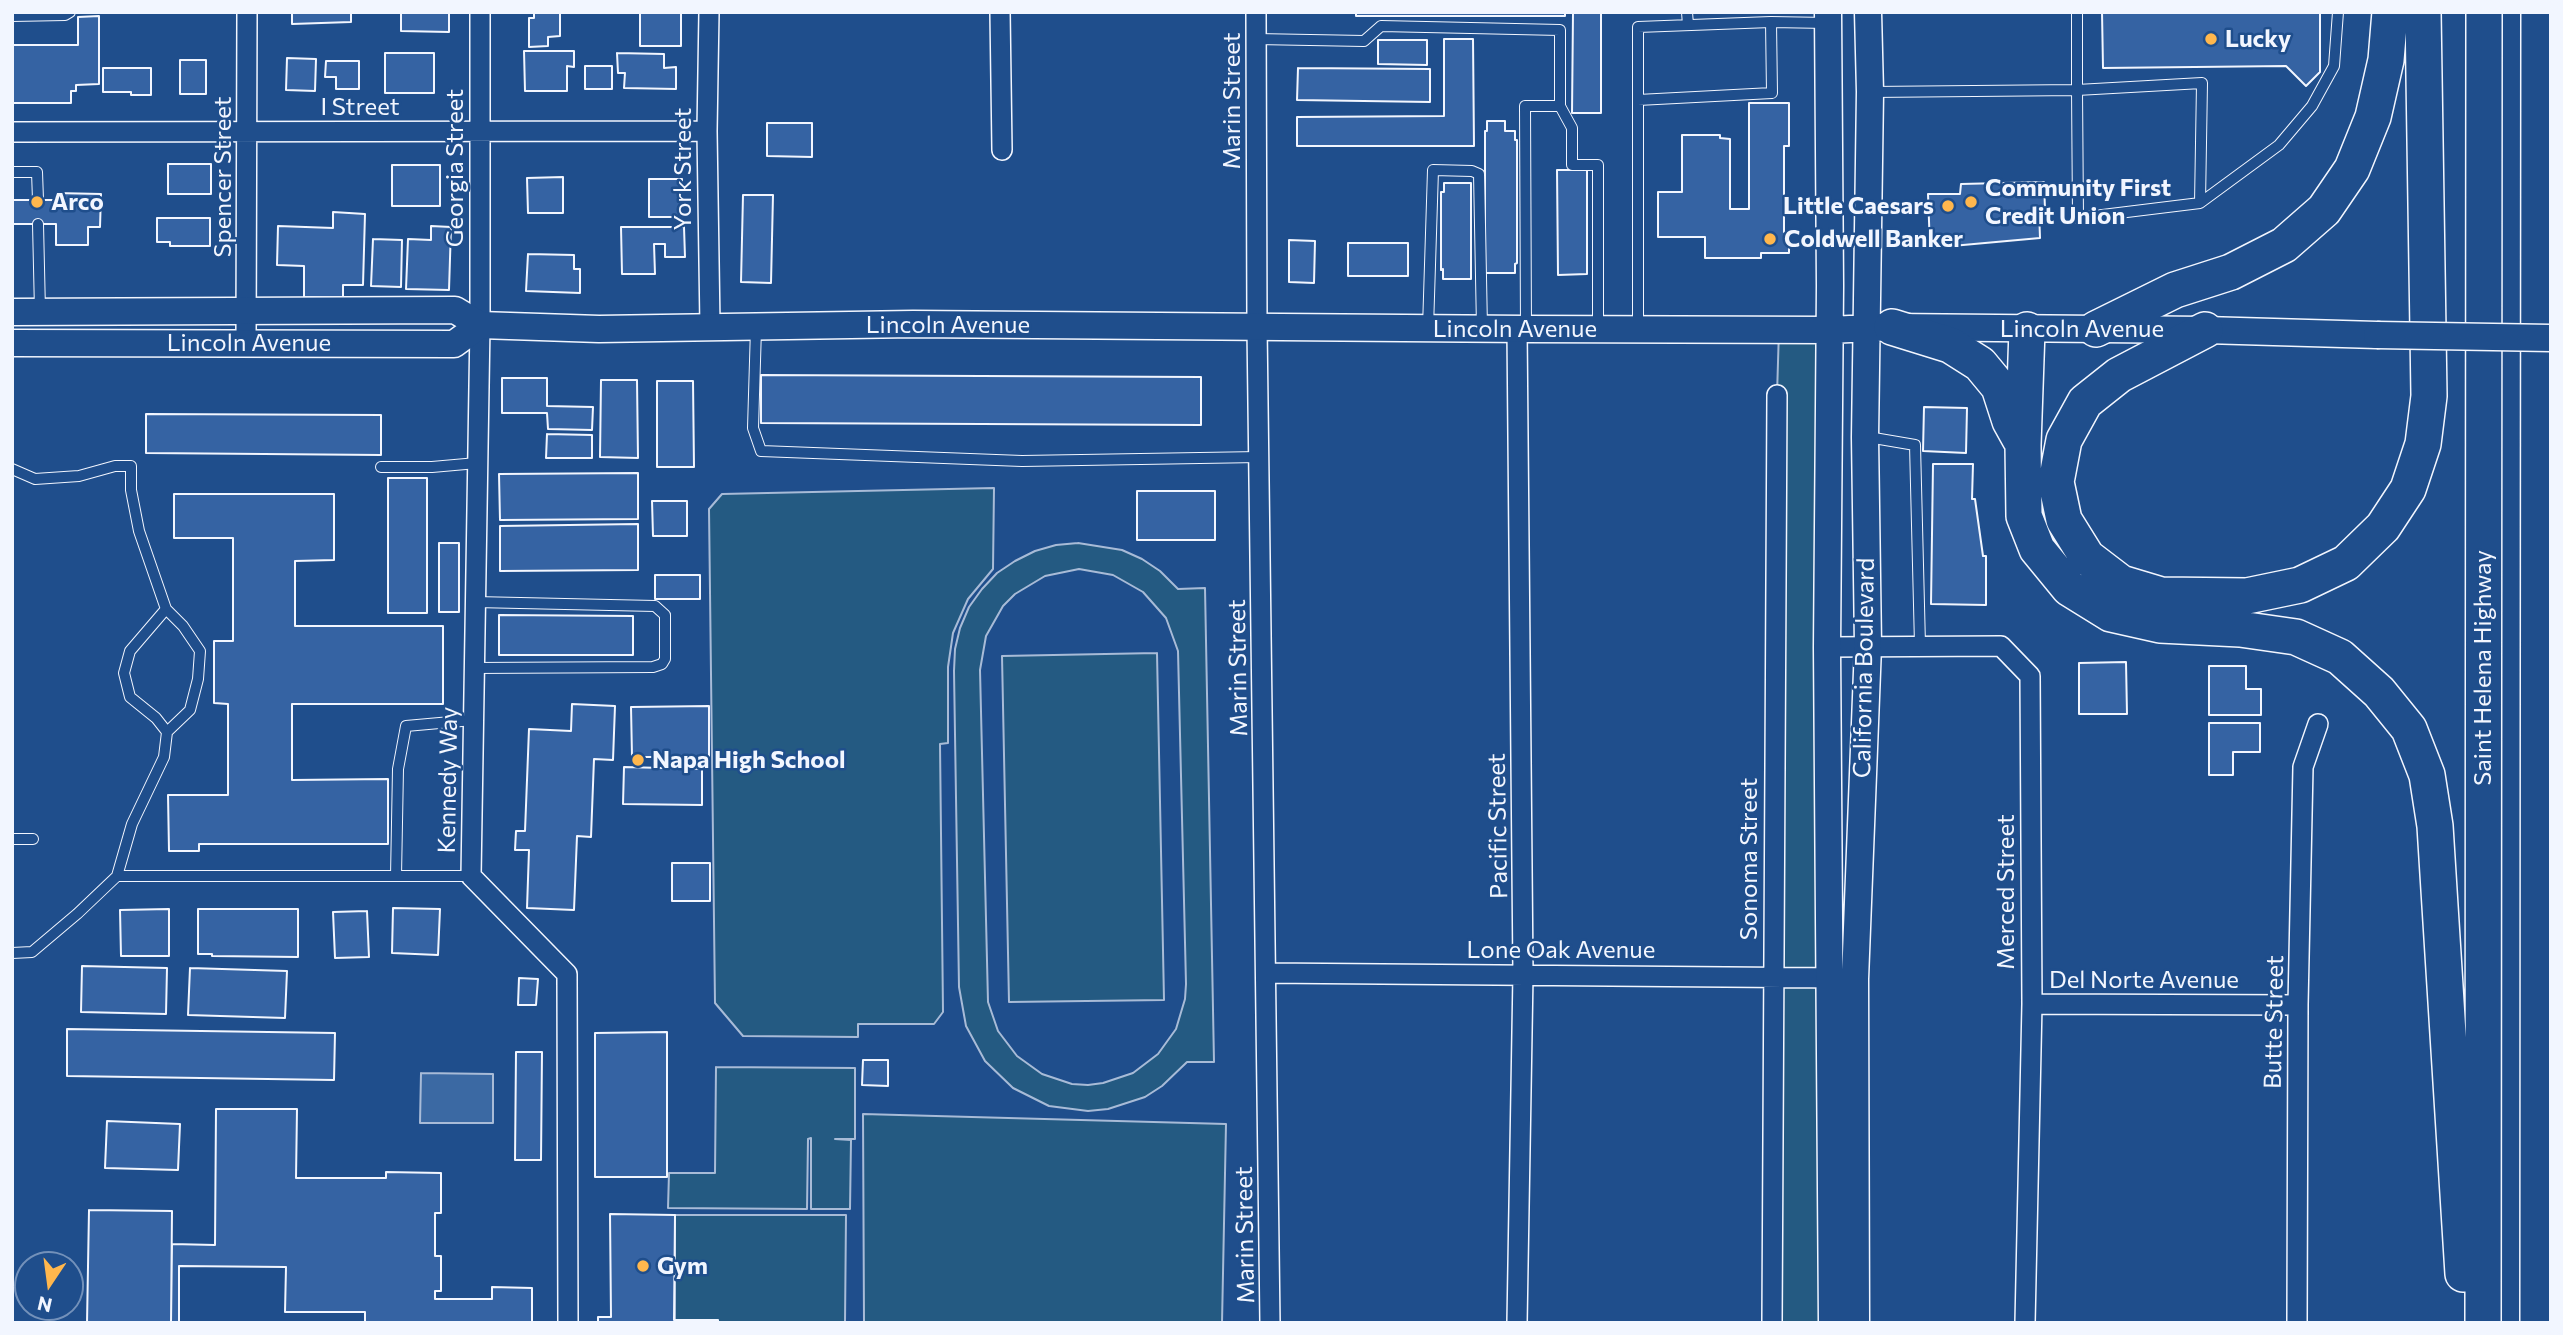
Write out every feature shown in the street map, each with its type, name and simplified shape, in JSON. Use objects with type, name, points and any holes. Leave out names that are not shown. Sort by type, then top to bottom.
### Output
[{"type":"highway","points":[[2096,329],[2175,289],[2231,272],[2284,245],[2324,210],[2352,169],[2373,117],[2386,61],[2390,12]]},
{"type":"highway","points":[[2204,330],[2119,375],[2085,402],[2064,440],[2056,482],[2064,520],[2087,557],[2121,583],[2161,595],[2247,596],[2300,585],[2346,563],[2383,527],[2407,489],[2423,444],[2429,397],[2423,12]]},
{"type":"highway","name":"Saint Helena Highway","points":[[2483,1323],[2484,12]]},
{"type":"highway","points":[[2538,1323],[2539,12]]},
{"type":"highway","points":[[1879,328],[1950,345],[1979,364],[1999,387],[2010,421],[2023,445]]},
{"type":"highway","points":[[2027,330],[2023,445],[2024,516],[2037,549],[2070,588],[2110,614],[2160,625],[2240,629],[2296,637],[2340,657],[2379,692],[2409,729],[2427,775],[2435,826],[2443,923],[2457,1216],[2467,1323]]},
{"type":"highway","points":[[2538,904],[2551,636]]},
{"type":"main road","name":"California Boulevard","points":[[1832,1323],[1843,978],[1868,646],[1865,437],[1879,328],[1868,12]]},
{"type":"main road","name":"California Boulevard","points":[[1828,18],[1827,647],[1856,1323]]},
{"type":"main road","name":"Lincoln Avenue","points":[[12,312],[455,310],[480,325],[599,329],[913,324],[1482,329],[2096,329],[2551,338]]},
{"type":"main road","name":"Lincoln Avenue","points":[[12,343],[454,344],[480,325]]},
{"type":"street","name":"Spencer Street","points":[[246,342],[247,12]]},
{"type":"street","name":"Georgia Street","points":[[480,12],[480,325]]},
{"type":"street","name":"York Street","points":[[709,12],[707,131],[710,326]]},
{"type":"street","points":[[1000,12],[1002,150]]},
{"type":"street","name":"Marin Street","points":[[1256,12],[1257,327],[1270,1323]]},
{"type":"street","name":"I Street","points":[[12,132],[707,131]]},
{"type":"street","name":"Kennedy Way","points":[[480,325],[471,876],[567,974],[568,1323]]},
{"type":"street","name":"Pacific Street","points":[[1517,1323],[1523,974],[1522,329]]},
{"type":"street","name":"Sonoma Street","points":[[1772,1323],[1777,395]]},
{"type":"street","name":"Merced Street","points":[[1827,647],[2001,646],[2029,676],[2032,1004],[2025,1323]]},
{"type":"street","name":"Butte Street","points":[[2297,1323],[2298,1005],[2303,767],[2318,724]]},
{"type":"street","name":"Lone Oak Avenue","points":[[1267,973],[1843,978]]},
{"type":"street","name":"Del Norte Avenue","points":[[2032,1004],[2298,1005]]},
{"type":"lane","points":[[12,16],[65,15],[70,12]]},
{"type":"lane","points":[[1687,12],[1688,25]]},
{"type":"lane","points":[[2077,12],[2078,218],[2200,203],[2279,145],[2312,106],[2334,66],[2338,12]]},
{"type":"lane","points":[[1638,329],[1638,27],[1828,18]]},
{"type":"lane","points":[[1638,100],[1772,93],[1771,22]]},
{"type":"lane","points":[[1256,39],[1364,41],[1381,26],[1560,30],[1560,106],[1572,128],[1572,165],[1598,165],[1598,329]]},
{"type":"lane","points":[[1870,92],[2077,90],[2202,83],[2200,203]]},
{"type":"lane","points":[[1522,329],[1525,106],[1560,106]]},
{"type":"lane","points":[[1428,328],[1433,170],[1472,171],[1479,174],[1482,329]]},
{"type":"lane","points":[[12,172],[37,172],[38,200]]},
{"type":"lane","points":[[38,224],[40,312]]},
{"type":"lane","points":[[756,327],[753,428],[761,451],[1022,461],[1259,457]]},
{"type":"lane","points":[[1865,437],[1915,445],[1920,645]]},
{"type":"lane","points":[[381,467],[432,467],[477,463]]},
{"type":"lane","points":[[12,469],[35,479],[79,476],[115,466],[131,466],[131,490],[139,531],[166,609],[183,626],[200,652],[198,678],[190,710],[167,732],[164,757],[132,824],[117,876],[32,952],[12,953]]},
{"type":"lane","points":[[474,668],[653,667],[662,664],[665,659],[665,615],[655,606],[475,602]]},
{"type":"lane","points":[[166,609],[130,651],[124,673],[130,697],[167,732]]},
{"type":"lane","points":[[396,876],[397,769],[407,726],[473,720]]},
{"type":"lane","points":[[12,839],[33,839]]},
{"type":"lane","points":[[117,876],[471,876]]},
{"type":"shaded area","points":[[1779,329],[1829,330],[1832,1323],[1772,1323]]},
{"type":"shaded area","points":[[994,488],[993,569],[968,599],[953,633],[948,667],[948,743],[940,744],[943,1012],[934,1024],[858,1024],[858,1037],[743,1036],[715,1003],[709,509],[722,494]]},
{"type":"shaded area","points":[[1078,543],[1122,550],[1160,571],[1178,589],[1205,588],[1214,1062],[1187,1062],[1162,1086],[1145,1097],[1108,1109],[1088,1111],[1049,1106],[1013,1088],[985,1061],[966,1026],[959,987],[955,649],[969,607],[997,573],[1035,551]],"holes":[[[1079,569],[1113,575],[1143,592],[1166,618],[1178,651],[1185,999],[1176,1029],[1158,1054],[1133,1073],[1103,1083],[1072,1084],[1042,1074],[1017,1056],[998,1031],[988,1002],[980,670],[986,636],[1003,606],[1015,594],[1045,576]]]},
{"type":"shaded area","points":[[1157,653],[1164,1000],[1009,1002],[1002,656]]},
{"type":"shaded area","points":[[716,1067],[855,1068],[855,1139],[835,1139],[851,1140],[850,1209],[811,1209],[811,1138],[808,1139],[807,1209],[668,1208],[669,1173],[715,1173]]},
{"type":"shaded area","points":[[421,1073],[493,1074],[493,1123],[420,1123]]},
{"type":"shaded area","points":[[863,1114],[1226,1124],[1222,1323],[864,1323]]},
{"type":"shaded area","points":[[675,1215],[846,1215],[845,1323],[718,1323],[675,1320]]},
{"type":"building","points":[[292,12],[351,12],[351,22],[292,24]]},
{"type":"building","points":[[401,12],[449,12],[449,32],[401,31]]},
{"type":"building","points":[[534,12],[560,12],[560,36],[548,37],[548,46],[529,47],[529,18],[534,18]]},
{"type":"building","points":[[640,12],[681,12],[681,46],[640,46]]},
{"type":"building","points":[[1356,12],[1565,12],[1565,16],[1356,16]]},
{"type":"building","points":[[1573,12],[1601,12],[1601,113],[1572,113]]},
{"type":"building","name":"Lucky","points":[[2102,12],[2320,12],[2320,72],[2306,86],[2286,66],[2103,68]]},
{"type":"building","points":[[99,16],[99,84],[76,85],[76,91],[71,91],[71,103],[12,103],[12,45],[78,45],[78,17]]},
{"type":"building","points":[[1444,39],[1473,39],[1474,146],[1297,146],[1297,117],[1444,116]]},
{"type":"building","points":[[1378,40],[1427,40],[1427,65],[1378,64]]},
{"type":"building","points":[[524,51],[574,51],[574,67],[567,66],[567,91],[525,91]]},
{"type":"building","points":[[385,53],[434,53],[434,93],[385,93]]},
{"type":"building","points":[[617,53],[664,54],[664,68],[676,67],[676,89],[624,88],[625,73],[618,73]]},
{"type":"building","points":[[287,58],[316,59],[315,91],[286,90]]},
{"type":"building","points":[[180,60],[206,60],[206,94],[180,94]]},
{"type":"building","points":[[326,61],[359,61],[359,89],[336,89],[336,77],[325,77]]},
{"type":"building","points":[[585,66],[612,66],[612,89],[585,89]]},
{"type":"building","points":[[103,68],[151,68],[151,95],[103,92]]},
{"type":"building","points":[[1298,68],[1430,69],[1430,102],[1297,100]]},
{"type":"building","points":[[1749,103],[1789,103],[1789,146],[1784,146],[1784,232],[1789,232],[1789,253],[1761,253],[1761,258],[1705,258],[1705,237],[1658,237],[1658,192],[1682,192],[1682,135],[1720,135],[1720,138],[1730,139],[1730,209],[1749,209]]},
{"type":"building","points":[[1487,121],[1505,121],[1505,131],[1515,131],[1517,140],[1515,273],[1485,273]]},
{"type":"building","points":[[767,123],[812,123],[812,157],[767,156]]},
{"type":"building","points":[[168,164],[211,164],[211,194],[168,194]]},
{"type":"building","points":[[392,165],[440,165],[440,206],[392,206]]},
{"type":"building","points":[[1557,170],[1587,170],[1587,274],[1558,275]]},
{"type":"building","points":[[563,177],[563,213],[528,213],[527,178]]},
{"type":"building","points":[[649,179],[682,179],[682,217],[649,217]]},
{"type":"building","points":[[2044,182],[2045,209],[2039,209],[2040,238],[1930,248],[1928,194],[1960,194],[1961,184]]},
{"type":"building","points":[[1444,183],[1471,183],[1471,279],[1443,279],[1441,192],[1444,192]]},
{"type":"building","points":[[56,193],[101,194],[100,227],[88,227],[88,245],[56,245],[56,224],[12,224],[12,200],[56,200]]},
{"type":"building","points":[[743,195],[773,195],[771,283],[741,282]]},
{"type":"building","points":[[333,212],[365,214],[363,285],[343,285],[343,298],[304,297],[304,266],[277,265],[278,226],[333,228]]},
{"type":"building","points":[[157,218],[210,218],[210,246],[170,246],[170,242],[157,242]]},
{"type":"building","points":[[431,226],[451,227],[449,290],[406,289],[408,239],[431,240]]},
{"type":"building","points":[[621,227],[684,227],[685,257],[665,257],[665,244],[654,244],[655,274],[622,274]]},
{"type":"building","points":[[373,239],[402,240],[401,287],[371,286]]},
{"type":"building","points":[[1289,240],[1315,241],[1314,283],[1289,282]]},
{"type":"building","points":[[1348,243],[1408,243],[1408,276],[1348,276]]},
{"type":"building","points":[[528,254],[574,255],[574,269],[580,269],[580,293],[526,291]]},
{"type":"building","points":[[761,375],[1201,377],[1201,425],[761,423]]},
{"type":"building","points":[[502,378],[547,378],[547,406],[593,407],[592,430],[548,429],[547,413],[502,413]]},
{"type":"building","points":[[601,380],[637,380],[638,458],[600,457]]},
{"type":"building","points":[[657,381],[693,381],[694,467],[657,467]]},
{"type":"building","points":[[1924,407],[1967,408],[1966,453],[1923,451]]},
{"type":"building","points":[[146,414],[381,415],[381,455],[146,453]]},
{"type":"building","points":[[547,434],[592,435],[592,458],[546,458]]},
{"type":"building","points":[[1933,464],[1973,464],[1972,499],[1975,499],[1983,556],[1986,556],[1986,605],[1931,604]]},
{"type":"building","points":[[638,473],[638,519],[500,520],[499,474]]},
{"type":"building","points":[[388,478],[427,478],[427,613],[388,613]]},
{"type":"building","points":[[1137,491],[1215,491],[1215,540],[1137,540]]},
{"type":"building","points":[[174,494],[334,494],[334,560],[295,561],[295,626],[443,626],[443,704],[292,704],[292,780],[388,779],[388,844],[199,844],[199,851],[169,851],[168,795],[228,795],[228,704],[214,703],[214,641],[233,641],[233,538],[174,538]]},
{"type":"building","points":[[652,501],[687,501],[687,536],[653,536]]},
{"type":"building","points":[[638,524],[638,570],[500,571],[500,526]]},
{"type":"building","points":[[439,543],[459,543],[459,612],[439,612]]},
{"type":"building","points":[[655,575],[700,575],[700,599],[655,599]]},
{"type":"building","points":[[499,615],[633,616],[633,655],[499,655]]},
{"type":"building","points":[[2126,662],[2127,714],[2079,714],[2079,663]]},
{"type":"building","points":[[2209,666],[2246,666],[2246,689],[2261,689],[2261,715],[2209,715]]},
{"type":"building","points":[[572,704],[615,706],[613,760],[594,759],[591,837],[577,836],[574,910],[527,908],[529,850],[515,850],[516,831],[525,831],[529,729],[571,731]]},
{"type":"building","points":[[709,706],[709,757],[632,757],[631,707]]},
{"type":"building","points":[[2209,723],[2260,723],[2260,752],[2233,752],[2233,775],[2209,775]]},
{"type":"building","points":[[624,767],[702,769],[702,805],[623,804]]},
{"type":"building","points":[[672,863],[710,863],[710,901],[672,901]]},
{"type":"building","points":[[393,908],[440,909],[438,955],[392,953]]},
{"type":"building","points":[[169,909],[169,956],[121,956],[120,910]]},
{"type":"building","points":[[198,909],[298,909],[298,957],[198,954]]},
{"type":"building","points":[[367,911],[369,957],[335,958],[333,912]]},
{"type":"building","points":[[82,966],[167,968],[166,1014],[81,1012]]},
{"type":"building","points":[[190,968],[287,971],[285,1018],[188,1015]]},
{"type":"building","points":[[519,978],[538,979],[536,1005],[518,1005]]},
{"type":"building","points":[[67,1029],[335,1033],[334,1080],[67,1076]]},
{"type":"building","points":[[667,1032],[667,1177],[595,1177],[595,1033]]},
{"type":"building","points":[[516,1052],[542,1052],[541,1160],[515,1160]]},
{"type":"building","points":[[863,1060],[888,1060],[888,1086],[862,1085]]},
{"type":"building","points":[[216,1109],[297,1109],[296,1178],[386,1178],[386,1172],[441,1173],[441,1213],[435,1213],[435,1256],[441,1256],[441,1291],[435,1291],[435,1299],[492,1299],[492,1287],[532,1288],[532,1323],[365,1323],[365,1312],[285,1312],[286,1267],[179,1266],[179,1323],[171,1323],[172,1244],[215,1245]]},
{"type":"building","points":[[107,1121],[180,1124],[178,1170],[105,1168]]},
{"type":"building","points":[[89,1210],[172,1211],[171,1323],[87,1323]]},
{"type":"building","name":"Gym","points":[[610,1214],[675,1215],[674,1320],[718,1320],[718,1323],[598,1323],[598,1317],[611,1317]]},
{"type":"place","name":"Lucky","points":[[2211,39]]},
{"type":"place","name":"Arco","points":[[37,202]]},
{"type":"place","name":"Community First Credit Union","points":[[1971,202]]},
{"type":"place","name":"Little Caesars","points":[[1948,206]]},
{"type":"place","name":"Coldwell Banker","points":[[1770,239]]},
{"type":"place","name":"Napa High School","points":[[638,760]]},
{"type":"place","name":"Gym","points":[[643,1266]]}]
